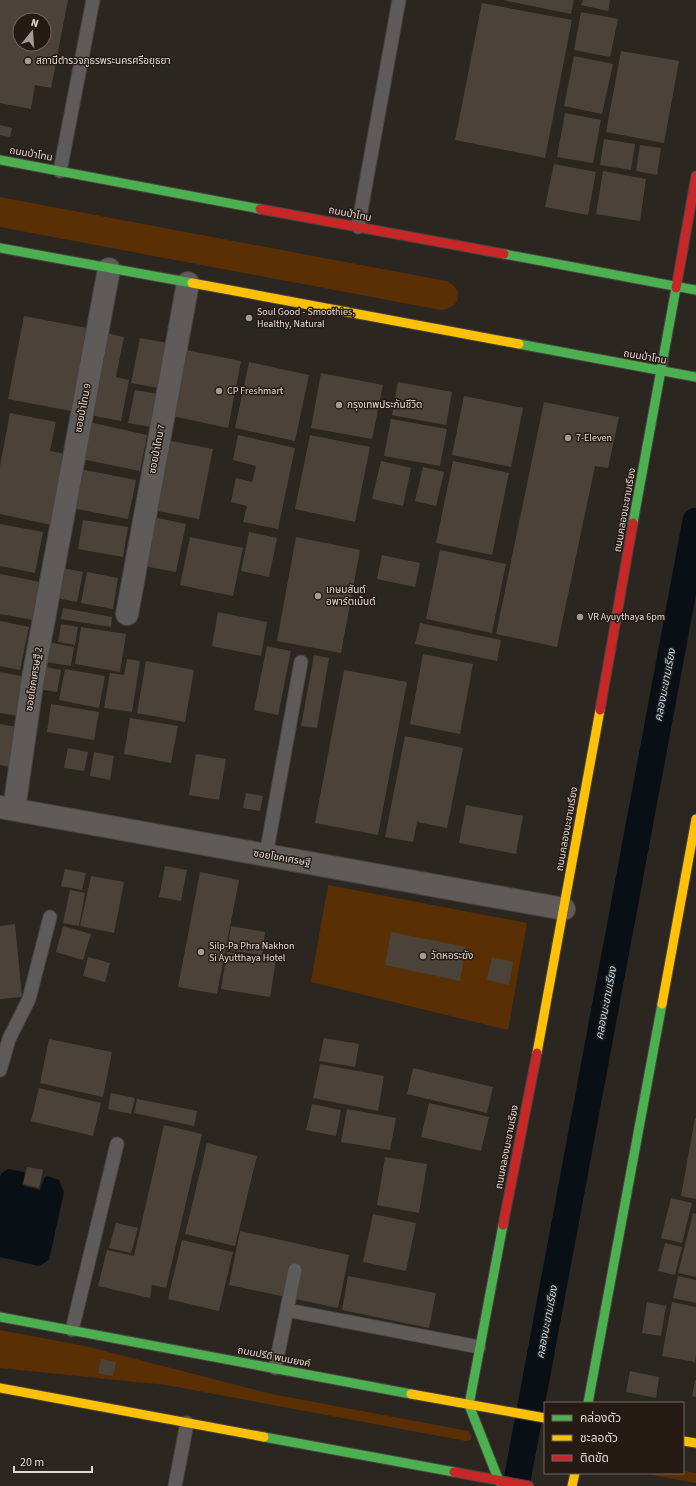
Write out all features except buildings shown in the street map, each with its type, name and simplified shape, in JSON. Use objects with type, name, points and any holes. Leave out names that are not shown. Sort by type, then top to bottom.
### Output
[{"type":"street","name":"ถนนป่าโทน","points":[[0,160],[695,289]]},
{"type":"street","name":"ถนนคลองมะขามเรียง","points":[[469,1405],[564,909],[696,176]]},
{"type":"street","name":"ถนนป่าโทน","points":[[0,248],[696,377]]},
{"type":"street","name":"ซอยป่าโทน 9","points":[[57,548],[109,269]]},
{"type":"street","name":"ซอยป่าโทน 7","points":[[127,614],[188,283]]},
{"type":"street","name":"ซอยโชคเศรษฐี 2","points":[[7,808],[57,548]]},
{"type":"street","name":"ซอยโชคเศรษฐี","points":[[7,808],[564,909]]},
{"type":"street","points":[[588,1402],[691,878],[695,827]]},
{"type":"street","name":"ถนนปรีดี พนมยงค์","points":[[0,1317],[544,1418]]},
{"type":"street","points":[[0,1388],[187,1422],[452,1475],[482,1477],[528,1486]]},
{"type":"street","points":[[469,1405],[499,1481]]},
{"type":"street","points":[[684,1441],[696,1443]]},
{"type":"street","points":[[572,1486],[575,1474]]},
{"type":"lane","points":[[60,170],[93,0]]},
{"type":"lane","points":[[358,227],[399,0]]},
{"type":"lane","points":[[266,855],[301,662]]},
{"type":"lane","points":[[0,1070],[9,1039],[28,999],[50,917]]},
{"type":"lane","points":[[72,1330],[117,1144]]},
{"type":"lane","points":[[275,1368],[295,1270]]},
{"type":"lane","points":[[287,1310],[479,1347]]},
{"type":"lane","points":[[175,1486],[187,1422]]},
{"type":"shaded area","points":[[0,197],[446,281],[452,284],[456,289],[458,298],[453,306],[448,309],[441,310],[0,227]]},
{"type":"shaded area","points":[[328,885],[527,923],[508,1030],[311,982]]},
{"type":"shaded area","points":[[8,1169],[24,1172],[25,1174],[22,1185],[24,1186],[40,1190],[44,1178],[47,1176],[59,1180],[64,1192],[49,1260],[39,1266],[0,1257],[0,1176]]},
{"type":"shaded area","points":[[0,1330],[85,1346],[272,1394],[468,1431],[472,1436],[470,1440],[466,1441],[166,1385],[0,1368]]},
{"type":"shaded area","points":[[684,1471],[696,1473],[696,1483],[646,1474],[684,1474]]},
{"type":"waterway","name":"คลองมะขามเรียง","points":[[516,1486],[696,521]]},
{"type":"traffic: fast","points":[[0,160],[260,209]]},
{"type":"traffic: fast","points":[[0,248],[192,283]]},
{"type":"traffic: fast","points":[[504,254],[696,290]]},
{"type":"traffic: fast","points":[[633,523],[676,288]]},
{"type":"traffic: fast","points":[[519,344],[696,377]]},
{"type":"traffic: fast","points":[[588,1402],[662,1004]]},
{"type":"traffic: fast","points":[[499,1481],[469,1405],[503,1225]]},
{"type":"traffic: fast","points":[[0,1317],[411,1394]]},
{"type":"traffic: fast","points":[[264,1437],[454,1472]]},
{"type":"traffic: slow","points":[[192,283],[519,344]]},
{"type":"traffic: slow","points":[[537,1053],[600,710]]},
{"type":"traffic: slow","points":[[662,1004],[696,819]]},
{"type":"traffic: slow","points":[[0,1388],[264,1437]]},
{"type":"traffic: slow","points":[[411,1394],[544,1418]]},
{"type":"traffic: slow","points":[[684,1441],[696,1443]]},
{"type":"traffic: slow","points":[[572,1486],[575,1474]]},
{"type":"traffic: jam","points":[[676,288],[696,176]]},
{"type":"traffic: jam","points":[[260,209],[504,254]]},
{"type":"traffic: jam","points":[[600,710],[633,523]]},
{"type":"traffic: jam","points":[[503,1225],[537,1053]]},
{"type":"traffic: jam","points":[[454,1472],[529,1486]]},
{"type":"place","name":"สถานีตำรวจภูธรพระนครศรีอยุธยา","points":[[28,61]]},
{"type":"place","name":"Soul Good - Smoothies, Healthy, Natural","points":[[249,318]]},
{"type":"place","name":"CP Freshmart","points":[[219,391]]},
{"type":"place","name":"กรุงเทพประกันชีวิต","points":[[339,405]]},
{"type":"place","name":"7-Eleven","points":[[568,438]]},
{"type":"place","name":"เกษมสันต์ อพาร์ตเม้นต์","points":[[318,596]]},
{"type":"place","name":"VR Ayuythaya 6pm","points":[[580,617]]},
{"type":"place","name":"Silp-Pa Phra Nakhon Si Ayutthaya Hotel","points":[[201,952]]},
{"type":"place","name":"วัดหอระฆัง","points":[[423,956]]}]
